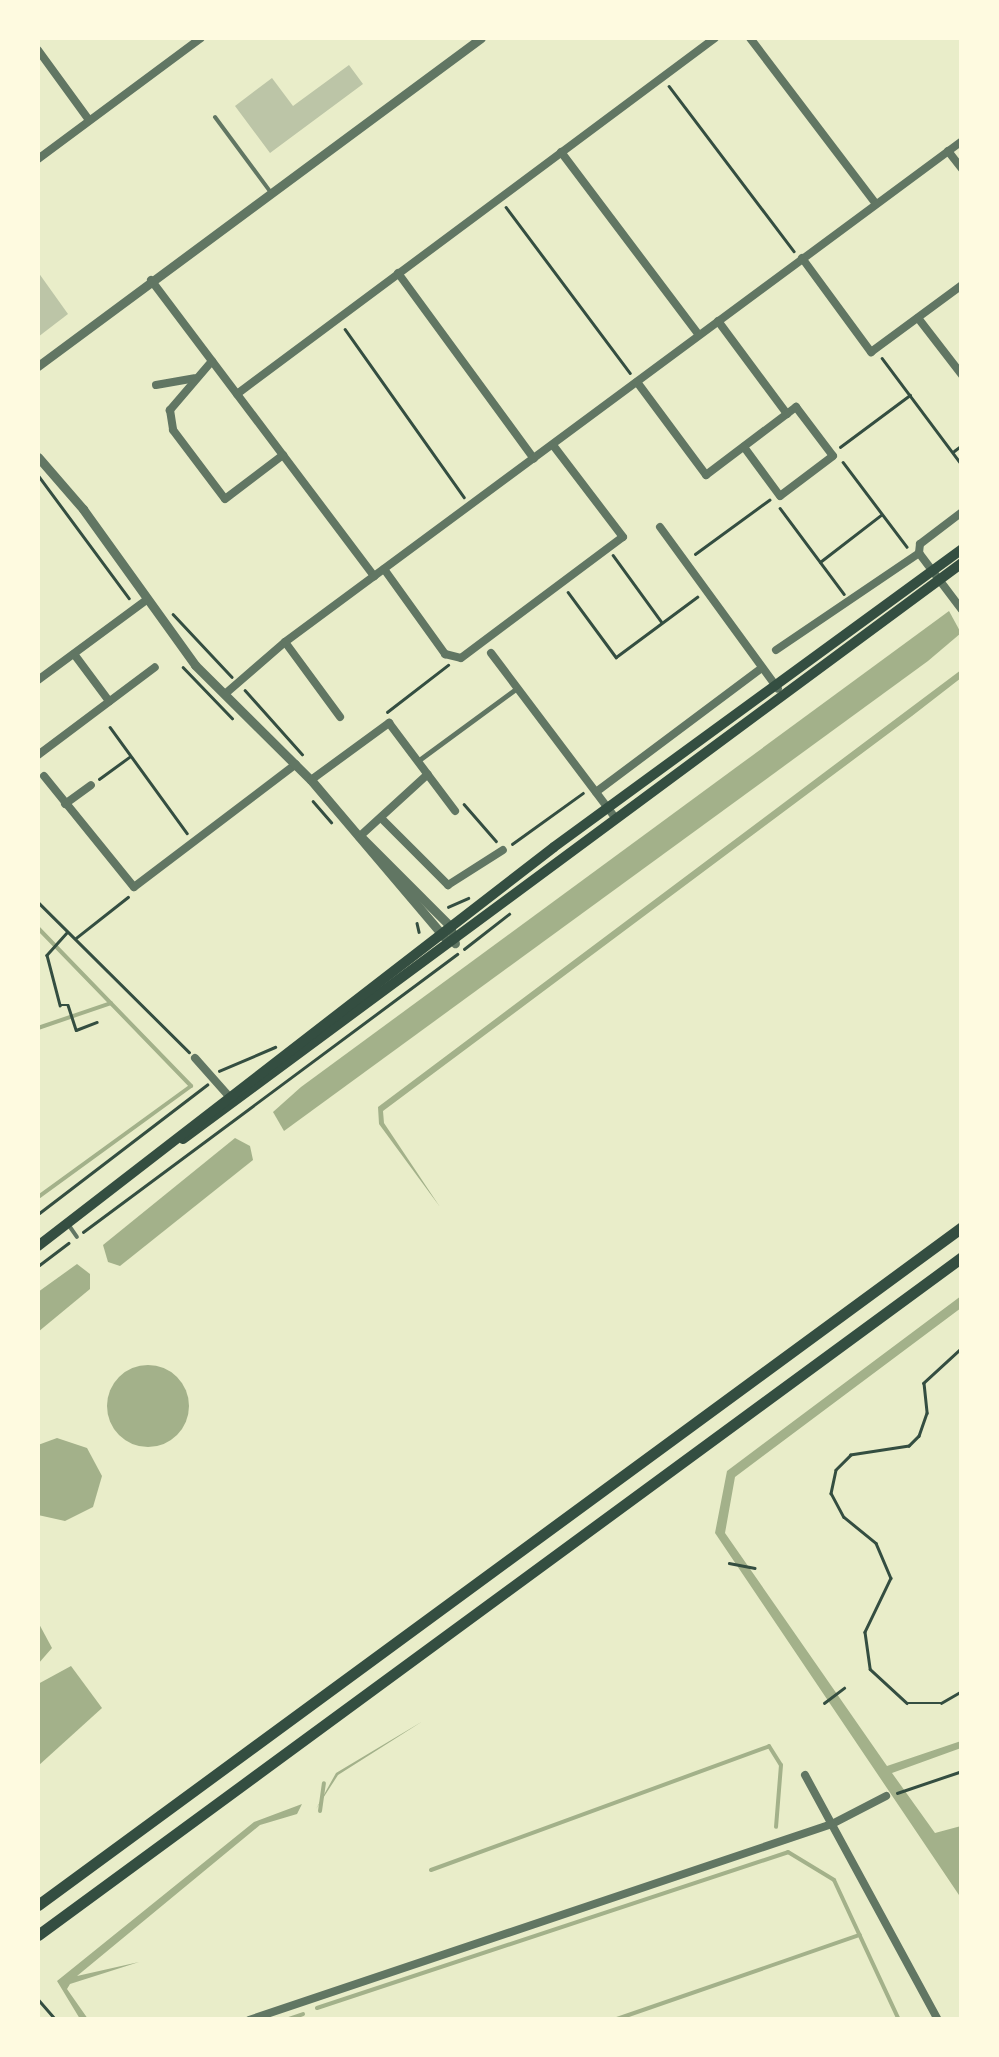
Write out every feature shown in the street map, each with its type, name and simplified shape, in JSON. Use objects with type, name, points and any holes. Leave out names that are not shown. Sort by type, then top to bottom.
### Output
[{"type":"highway","points":[[42,1902],[962,1227]]},
{"type":"highway","points":[[38,1935],[962,1257]]},
{"type":"main road","points":[[232,1100],[439,934],[936,575],[962,549]]},
{"type":"main road","points":[[936,575],[962,563]]},
{"type":"main road","points":[[38,1246],[232,1100],[454,943],[611,812]]},
{"type":"street","points":[[38,159],[201,38]]},
{"type":"street","points":[[38,366],[481,38]]},
{"type":"street","points":[[237,394],[715,38]]},
{"type":"street","points":[[750,38],[876,204]]},
{"type":"street","points":[[38,50],[89,120]]},
{"type":"street","points":[[224,694],[284,642],[962,141]]},
{"type":"street","points":[[948,151],[962,169]]},
{"type":"street","points":[[560,152],[700,335]]},
{"type":"street","points":[[802,258],[871,352],[962,285]]},
{"type":"street","points":[[398,274],[534,459]]},
{"type":"street","points":[[151,280],[374,576]]},
{"type":"street","points":[[918,318],[962,376]]},
{"type":"street","points":[[718,321],[787,414]]},
{"type":"street","points":[[212,361],[170,410],[172,430],[225,499],[283,455]]},
{"type":"street","points":[[156,385],[194,378]]},
{"type":"street","points":[[637,382],[706,475],[796,407],[833,452],[776,496],[744,447]]},
{"type":"street","points":[[384,568],[452,659],[623,537],[552,445]]},
{"type":"street","points":[[38,457],[84,508],[145,601],[224,694],[311,780],[429,923],[454,943]]},
{"type":"street","points":[[776,650],[838,604],[850,603],[917,555],[920,544],[962,512]]},
{"type":"street","points":[[660,528],[778,689]]},
{"type":"street","points":[[917,555],[962,610]]},
{"type":"street","points":[[38,680],[145,601]]},
{"type":"street","points":[[284,642],[340,717]]},
{"type":"street","points":[[74,654],[109,701]]},
{"type":"street","points":[[491,654],[611,812]]},
{"type":"street","points":[[38,756],[155,667]]},
{"type":"street","points":[[594,789],[762,668]]},
{"type":"street","points":[[418,760],[517,688]]},
{"type":"street","points":[[311,780],[389,723],[455,811]]},
{"type":"street","points":[[44,776],[134,886],[296,764]]},
{"type":"street","points":[[359,837],[428,774]]},
{"type":"street","points":[[65,804],[91,785]]},
{"type":"street","points":[[381,818],[448,884],[503,850]]},
{"type":"street","points":[[359,837],[450,926],[454,943]]},
{"type":"street","points":[[194,1058],[232,1100]]},
{"type":"street","points":[[805,1775],[938,2020]]},
{"type":"street","points":[[249,2020],[832,1824],[886,1796]]},
{"type":"lane","points":[[215,118],[272,193]]},
{"type":"lane","points":[[67,1223],[77,1236]]},
{"type":"path","points":[[662,77],[802,258]]},
{"type":"path","points":[[499,198],[637,382]]},
{"type":"path","points":[[337,319],[462,486],[467,508]]},
{"type":"path","points":[[875,349],[962,465]]},
{"type":"path","points":[[910,395],[833,452],[917,555]]},
{"type":"path","points":[[952,452],[962,446]]},
{"type":"path","points":[[684,562],[776,496],[850,603]]},
{"type":"path","points":[[819,562],[882,514]]},
{"type":"path","points":[[608,548],[662,622]]},
{"type":"path","points":[[561,582],[616,657],[706,590]]},
{"type":"path","points":[[389,723],[387,712],[452,659]]},
{"type":"path","points":[[110,727],[194,842]]},
{"type":"path","points":[[91,785],[130,756]]},
{"type":"path","points":[[455,811],[466,802],[503,850],[594,789]]},
{"type":"path","points":[[75,939],[126,901],[134,886]]},
{"type":"path","points":[[439,914],[463,900]]},
{"type":"path","points":[[38,902],[194,1058]]},
{"type":"path","points":[[415,940],[429,923]]},
{"type":"path","points":[[38,1266],[487,931]]},
{"type":"path","points":[[68,932],[47,955],[60,1005],[70,1012],[76,1030],[97,1022]]},
{"type":"path","points":[[38,1214],[213,1078],[287,1038]]},
{"type":"path","points":[[962,1348],[924,1384],[927,1413],[919,1436],[909,1446],[851,1455],[836,1470],[830,1493],[844,1517],[876,1543],[891,1578],[865,1632],[870,1669],[907,1703],[941,1703],[962,1690]]},
{"type":"path","points":[[729,1564],[756,1568]]},
{"type":"path","points":[[824,1703],[844,1688]]},
{"type":"path","points":[[886,1796],[962,1772]]},
{"type":"path","points":[[38,1999],[56,2020]]},
{"type":"shaded area","points":[[949,611],[961,633],[928,661],[284,1131],[273,1112],[301,1087]]},
{"type":"shaded area","points":[[961,670],[961,678],[912,716],[383,1111],[384,1123],[440,1207],[379,1124],[378,1107]]},
{"type":"shaded area","points":[[235,1138],[250,1146],[253,1160],[120,1266],[108,1262],[103,1245]]},
{"type":"shaded area","points":[[77,1264],[90,1274],[90,1289],[38,1332],[38,1292]]},
{"type":"shaded area","points":[[961,1296],[961,1308],[735,1477],[725,1533],[887,1766],[961,1741],[961,1748],[892,1773],[935,1833],[961,1826],[961,1898],[715,1533],[727,1471]]},
{"type":"shaded area","points":[[148,1365],[164,1368],[177,1377],[186,1390],[186,1422],[177,1435],[164,1444],[148,1447],[132,1444],[119,1435],[110,1422],[107,1406],[110,1390],[119,1377],[132,1368]]},
{"type":"shaded area","points":[[57,1438],[87,1448],[102,1476],[93,1507],[65,1521],[38,1515],[38,1445]]},
{"type":"shaded area","points":[[38,1622],[52,1648],[38,1664]]},
{"type":"shaded area","points":[[71,1666],[102,1708],[38,1766],[38,1684]]},
{"type":"shaded area","points":[[423,1721],[338,1775],[316,1809],[336,1773]]},
{"type":"shaded area","points":[[302,1804],[297,1814],[260,1825],[77,1976],[139,1962],[70,1984],[67,1989],[88,2019],[80,2019],[57,1981],[254,1822]]},
{"type":"building","points":[[349,65],[363,84],[270,153],[235,106],[272,78],[293,106]]},
{"type":"building","points":[[38,272],[68,314],[38,337]]},
{"type":"waterway","points":[[38,928],[191,1086],[38,1197]]},
{"type":"waterway","points":[[38,1028],[111,1003]]},
{"type":"waterway","points":[[431,1870],[769,1746],[781,1765],[776,1827]]},
{"type":"waterway","points":[[320,1811],[324,1783]]},
{"type":"waterway","points":[[317,2008],[788,1852],[834,1880],[899,2020]]},
{"type":"waterway","points":[[614,2020],[860,1935]]},
{"type":"waterway","points":[[286,2020],[303,2014]]}]
